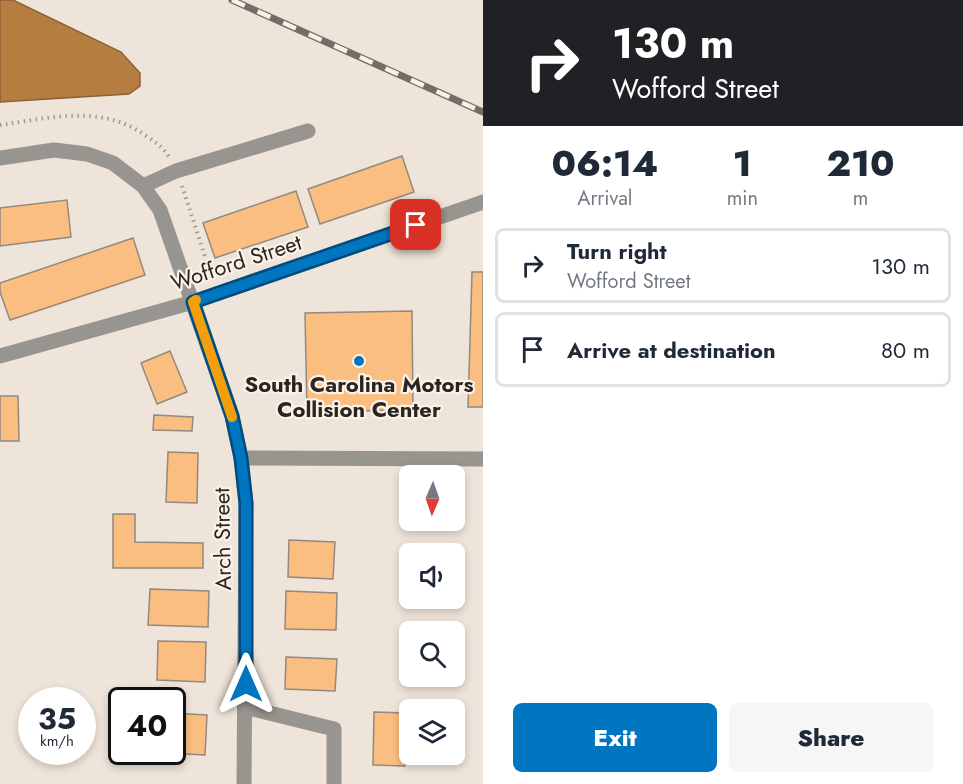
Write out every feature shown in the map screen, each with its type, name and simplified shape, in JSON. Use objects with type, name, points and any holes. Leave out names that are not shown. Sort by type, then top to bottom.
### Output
[{"type":"street","points":[[143,186],[176,171],[308,131]]},
{"type":"street","name":"Arch Street","points":[[0,158],[54,150],[87,154],[113,163],[143,186],[160,210],[232,416],[241,458],[246,503],[244,784]]},
{"type":"street","name":"Wofford Street","points":[[0,356],[193,302],[483,202]]},
{"type":"street","points":[[241,458],[483,459]]},
{"type":"street","points":[[245,707],[334,729],[334,784]]},
{"type":"shaded area","points":[[0,0],[13,0],[121,52],[140,73],[140,86],[129,94],[0,102]]},
{"type":"building","points":[[402,156],[414,192],[320,224],[308,189]]},
{"type":"building","points":[[296,191],[308,227],[215,258],[203,223]]},
{"type":"building","points":[[67,200],[71,237],[0,246],[0,208]]},
{"type":"building","points":[[133,238],[145,275],[10,320],[0,292],[0,283]]},
{"type":"building","points":[[472,272],[483,272],[483,407],[468,407]]},
{"type":"building","name":"South Carolina Motors Collision Center","points":[[412,311],[413,410],[307,412],[305,313]]},
{"type":"building","points":[[170,351],[187,392],[157,404],[141,363]]},
{"type":"building","points":[[0,396],[18,396],[19,441],[0,441]]},
{"type":"building","points":[[154,415],[193,417],[192,431],[153,430]]},
{"type":"building","points":[[168,452],[198,453],[197,503],[166,502]]},
{"type":"building","points":[[113,514],[135,514],[135,542],[203,543],[203,568],[113,568]]},
{"type":"building","points":[[289,540],[335,542],[333,579],[288,577]]},
{"type":"building","points":[[150,589],[209,591],[208,627],[148,625]]},
{"type":"building","points":[[286,591],[337,593],[336,630],[285,629]]},
{"type":"building","points":[[158,641],[206,642],[205,682],[157,680]]},
{"type":"building","points":[[286,657],[337,659],[335,691],[285,689]]},
{"type":"building","points":[[374,712],[399,713],[399,765],[405,766],[373,765]]},
{"type":"building","points":[[186,714],[207,715],[205,755],[186,754]]},
{"type":"railway","points":[[232,0],[483,112]]},
{"type":"slow traffic","points":[[196,300],[193,302],[232,417]]},
{"type":"place","name":"South Carolina Motors Collision Center","points":[[359,361]]},
{"type":"route","points":[[246,684],[246,503],[241,458],[232,416],[193,302],[416,225]]}]
